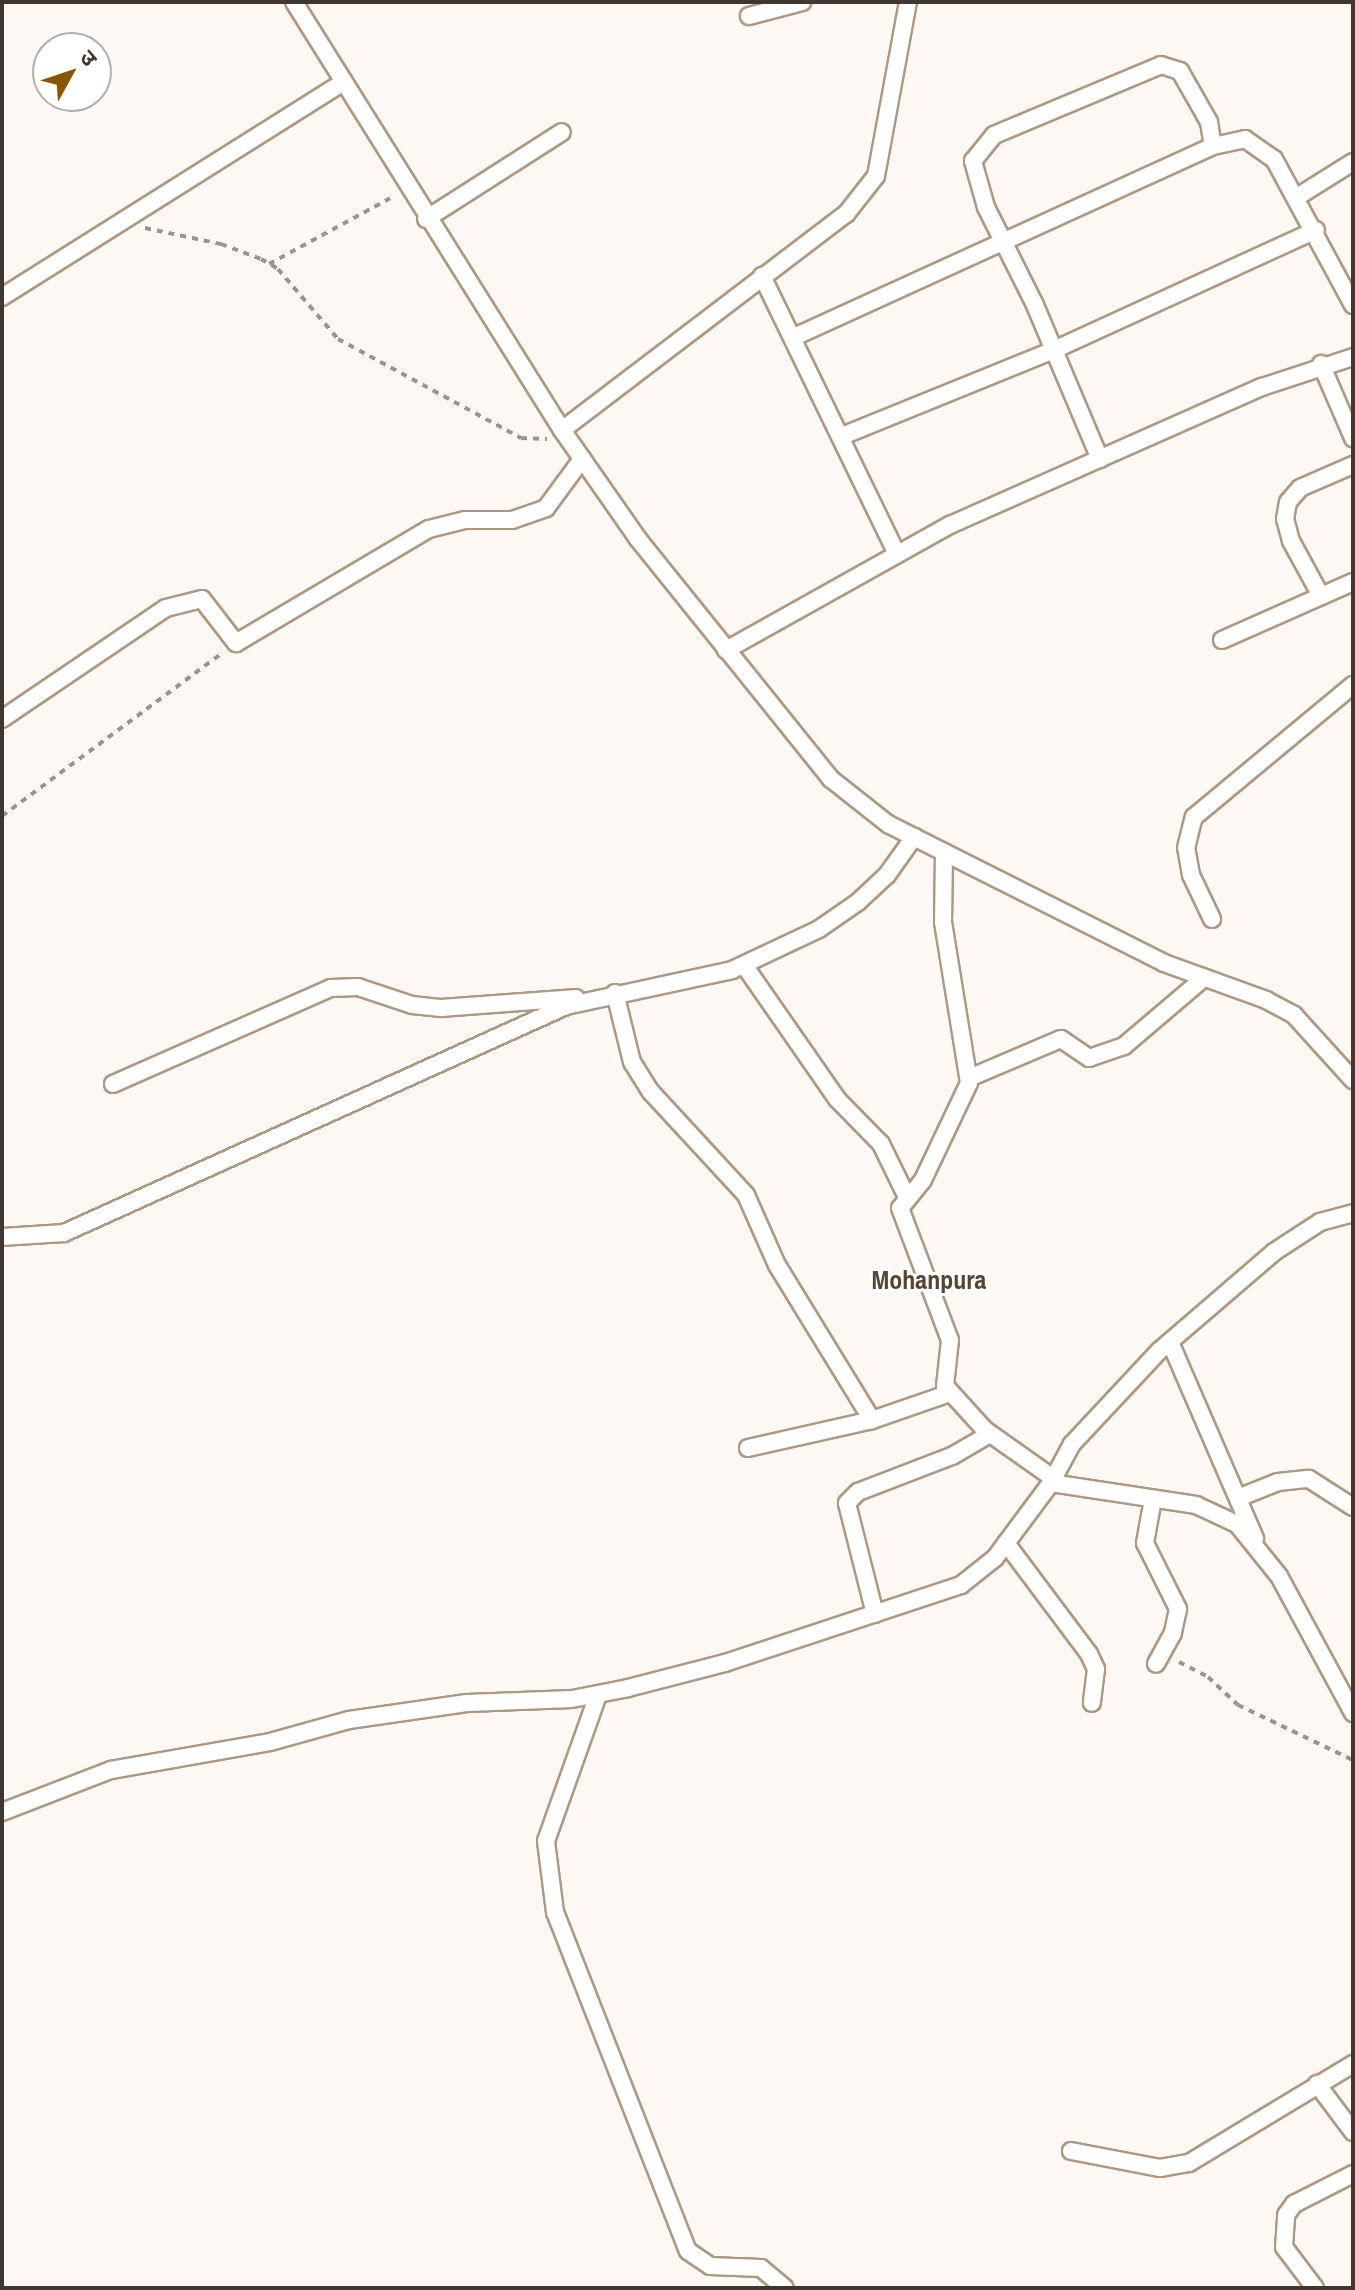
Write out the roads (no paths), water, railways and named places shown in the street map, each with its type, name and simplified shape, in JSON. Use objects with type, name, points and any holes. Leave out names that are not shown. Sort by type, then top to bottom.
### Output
[{"type":"street","points":[[749,16],[802,2]]},
{"type":"street","points":[[562,430],[846,214],[876,176],[908,2]]},
{"type":"street","points":[[299,4],[426,219],[562,430],[726,650],[831,779],[888,824],[1164,963],[1294,1015],[1353,1080]]},
{"type":"street","points":[[1100,459],[1003,241],[973,161],[994,135],[1161,65],[1180,71],[1209,122],[1213,146]]},
{"type":"street","points":[[2,297],[344,82]]},
{"type":"street","points":[[426,219],[562,132]]},
{"type":"street","points":[[794,337],[1213,146],[1245,139],[1260,145],[1297,197],[1353,305]]},
{"type":"street","points":[[1297,197],[1353,162]]},
{"type":"street","points":[[842,436],[1054,350],[1316,230]]},
{"type":"street","points":[[762,276],[897,554]]},
{"type":"street","points":[[726,650],[897,554],[1100,459],[1321,364],[1353,357]]},
{"type":"street","points":[[1321,364],[1353,438]]},
{"type":"street","points":[[2,719],[141,624],[186,601],[202,599],[236,643],[429,529],[465,520],[512,520],[546,508],[582,459]]},
{"type":"street","points":[[1321,596],[1291,541],[1288,502],[1300,488],[1353,465]]},
{"type":"street","points":[[1222,640],[1353,582]]},
{"type":"street","points":[[1212,919],[1191,875],[1186,848],[1194,817],[1353,685]]},
{"type":"street","points":[[113,1084],[331,988],[358,987],[412,1005],[442,1008],[594,997],[692,980],[744,965],[819,929],[858,902],[887,875],[914,837]]},
{"type":"street","points":[[944,852],[943,922],[969,1078],[923,1180],[900,1208],[950,1340],[944,1375],[950,1393],[990,1434],[1052,1480],[1217,1510],[1258,1545]]},
{"type":"street","points":[[744,965],[837,1099],[881,1144],[907,1197]]},
{"type":"street","points":[[969,1078],[1061,1039],[1089,1058],[1124,1046],[1204,978]]},
{"type":"street","points":[[615,993],[632,1062],[651,1092],[746,1195],[777,1265],[872,1420]]},
{"type":"street","points":[[2,1237],[64,1233],[594,997]]},
{"type":"street","points":[[2,1812],[111,1770],[270,1742],[349,1720],[414,1708],[598,1695],[725,1663],[961,1585],[1006,1543],[1052,1480],[1072,1444],[1170,1342],[1274,1252],[1320,1222],[1353,1213]]},
{"type":"street","points":[[1170,1342],[1258,1545],[1353,1713]]},
{"type":"street","points":[[748,1448],[872,1420],[950,1393]]},
{"type":"street","points":[[875,1614],[847,1503],[858,1492],[952,1456],[990,1434]]},
{"type":"street","points":[[1238,1498],[1278,1482],[1309,1479],[1353,1507]]},
{"type":"street","points":[[1153,1499],[1145,1543],[1178,1609],[1156,1664]]},
{"type":"street","points":[[1006,1543],[1089,1654],[1096,1669],[1092,1703]]},
{"type":"street","points":[[598,1695],[546,1841],[555,1912],[688,2251],[710,2266],[761,2268],[785,2288]]},
{"type":"street","points":[[1071,2151],[1160,2168],[1189,2163],[1353,2064]]},
{"type":"street","points":[[1317,2084],[1353,2132]]},
{"type":"street","points":[[1315,2288],[1284,2247],[1286,2215],[1294,2204],[1353,2174]]},
{"type":"district","name":"Mohanpura","points":[[929,1280]]}]
